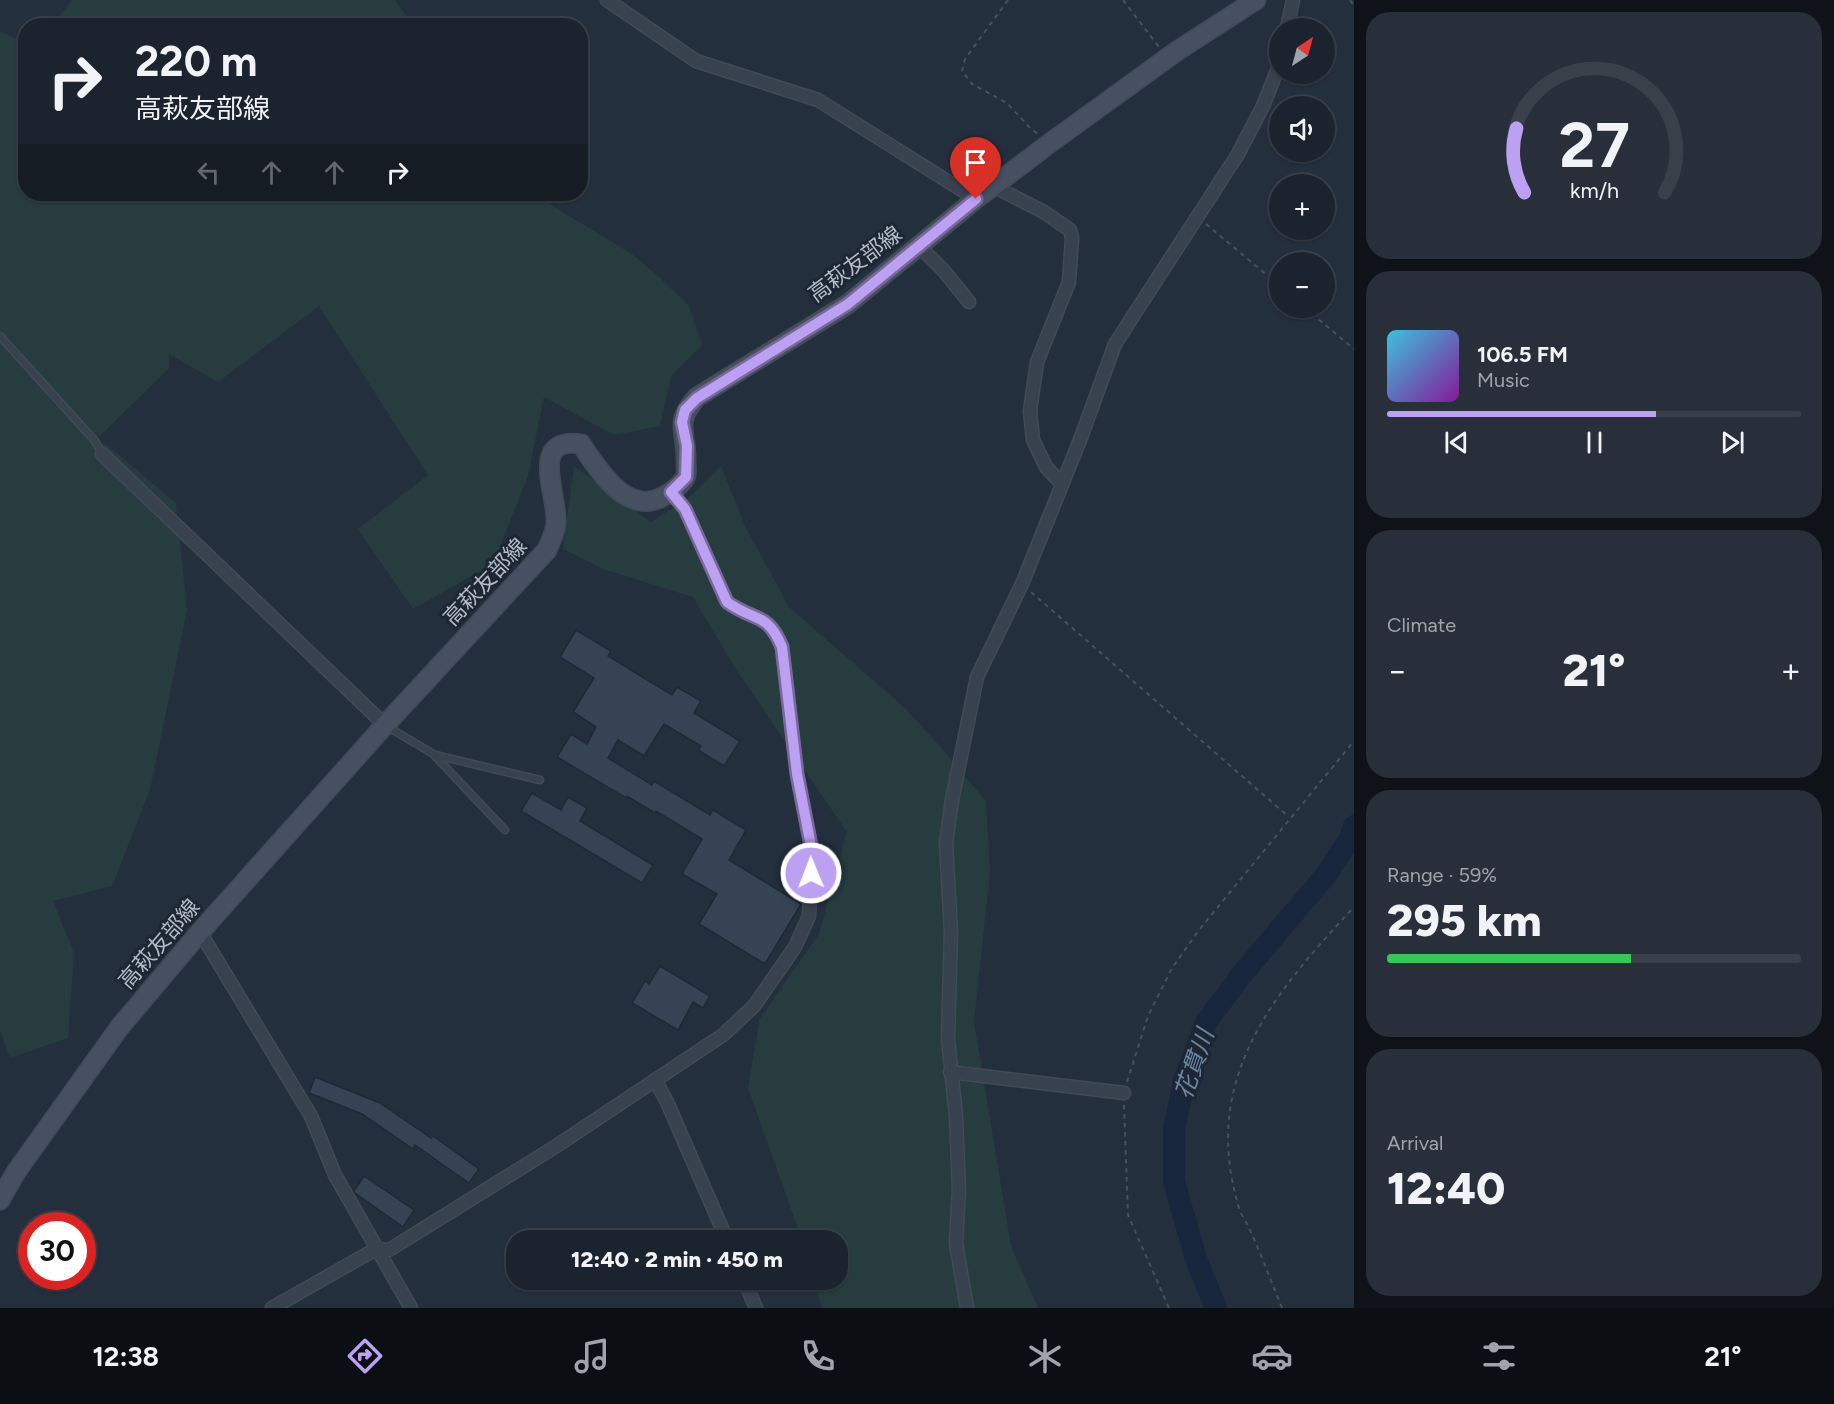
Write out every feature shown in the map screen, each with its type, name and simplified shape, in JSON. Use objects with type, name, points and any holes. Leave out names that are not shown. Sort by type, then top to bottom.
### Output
[{"type":"main road","name":"高萩友部線","points":[[0,1200],[16,1172],[119,1028],[200,932],[385,725],[547,550],[556,524],[549,477],[551,454],[558,445],[568,442],[581,444],[614,487],[633,501],[658,500],[671,492],[686,477],[687,446],[682,422],[685,410],[697,398],[848,304],[976,199],[1050,143],[1177,51],[1256,0]]},
{"type":"street","points":[[607,0],[696,61],[818,100],[976,199]]},
{"type":"street","points":[[1289,18],[1293,0]]},
{"type":"street","points":[[967,1308],[956,1243],[959,1190],[956,1116],[948,1039],[951,932],[946,843],[952,800],[977,677],[1022,584],[1080,440],[1115,344],[1238,154],[1272,84]]},
{"type":"street","points":[[993,186],[1044,212],[1070,230],[1072,238],[1069,282],[1037,362],[1030,411],[1033,440],[1046,467],[1062,484]]},
{"type":"street","points":[[919,246],[944,271],[969,302]]},
{"type":"street","points":[[102,454],[385,725]]},
{"type":"street","points":[[272,1308],[376,1249],[389,1250],[558,1145],[723,1035],[754,1006],[795,947],[809,916],[812,851],[797,774],[782,647],[775,631],[767,622],[736,609],[727,602],[685,509],[671,492]]},
{"type":"street","points":[[200,932],[311,1116],[335,1175],[411,1308]]},
{"type":"street","points":[[950,1072],[1124,1093]]},
{"type":"street","points":[[655,1080],[677,1124],[723,1230]]},
{"type":"street","points":[[748,1290],[756,1308]]},
{"type":"lane","points":[[0,336],[95,441],[102,454]]},
{"type":"lane","points":[[385,725],[435,755],[505,830]]},
{"type":"lane","points":[[435,755],[540,780]]},
{"type":"path","points":[[1008,0],[965,59],[962,71],[972,84],[1007,103],[1031,129],[1050,143]]},
{"type":"path","points":[[1123,0],[1163,53],[1177,51]]},
{"type":"path","points":[[1350,0],[1354,6]]},
{"type":"path","points":[[1198,218],[1269,277]]},
{"type":"path","points":[[1317,318],[1354,349]]},
{"type":"path","points":[[1022,584],[1290,817]]},
{"type":"path","points":[[1170,1308],[1128,1215],[1124,1093],[1148,1016],[1172,969],[1199,930],[1354,741]]},
{"type":"path","points":[[1282,1308],[1240,1210],[1230,1170],[1228,1124],[1233,1091],[1255,1033],[1276,999],[1354,907]]},
{"type":"green space","points":[[73,0],[395,0],[408,18],[58,18]]},
{"type":"green space","points":[[0,31],[18,40],[18,201],[545,201],[632,254],[689,306],[702,345],[671,376],[660,426],[614,435],[544,397],[528,476],[493,564],[413,609],[358,529],[428,475],[319,306],[218,382],[169,354],[169,368],[95,441],[107,445],[176,503],[187,610],[150,790],[112,886],[53,901],[74,953],[68,1038],[10,1058],[0,1030]]},
{"type":"green space","points":[[574,466],[651,522],[692,495],[721,466],[745,526],[789,607],[905,708],[986,801],[990,873],[974,1022],[1011,1246],[1038,1308],[822,1308],[817,1290],[848,1290],[848,1230],[798,1230],[748,1088],[760,1018],[819,934],[847,832],[739,674],[693,597],[603,569],[563,549]]},
{"type":"building","points":[[576,630],[611,651],[608,656],[672,695],[677,687],[701,701],[694,713],[740,741],[724,766],[698,750],[701,746],[664,724],[644,756],[618,740],[608,758],[652,785],[654,781],[710,815],[713,810],[746,830],[729,860],[801,904],[765,964],[699,924],[717,894],[682,874],[702,839],[557,757],[571,734],[587,744],[596,727],[573,712],[594,678],[560,657]]},
{"type":"building","points":[[532,793],[561,810],[568,797],[587,808],[580,821],[653,865],[642,883],[521,811]]},
{"type":"building","points":[[660,966],[710,996],[703,1008],[693,1002],[678,1030],[632,1003],[645,981],[649,984]]},
{"type":"building","points":[[315,1077],[380,1103],[431,1138],[433,1136],[479,1169],[469,1183],[415,1145],[413,1149],[362,1114],[309,1093]]},
{"type":"building","points":[[364,1176],[414,1210],[403,1227],[355,1193],[354,1191]]},
{"type":"waterway","name":"花貫川","points":[[1216,1308],[1196,1259],[1174,1182],[1174,1129],[1185,1078],[1207,1021],[1243,973],[1326,875],[1350,838],[1354,826]]},
{"type":"route","points":[[811,873],[812,851],[797,774],[782,647],[775,631],[767,622],[736,609],[727,602],[685,509],[671,492],[686,477],[687,446],[682,422],[685,410],[697,398],[848,304],[976,199]]}]
